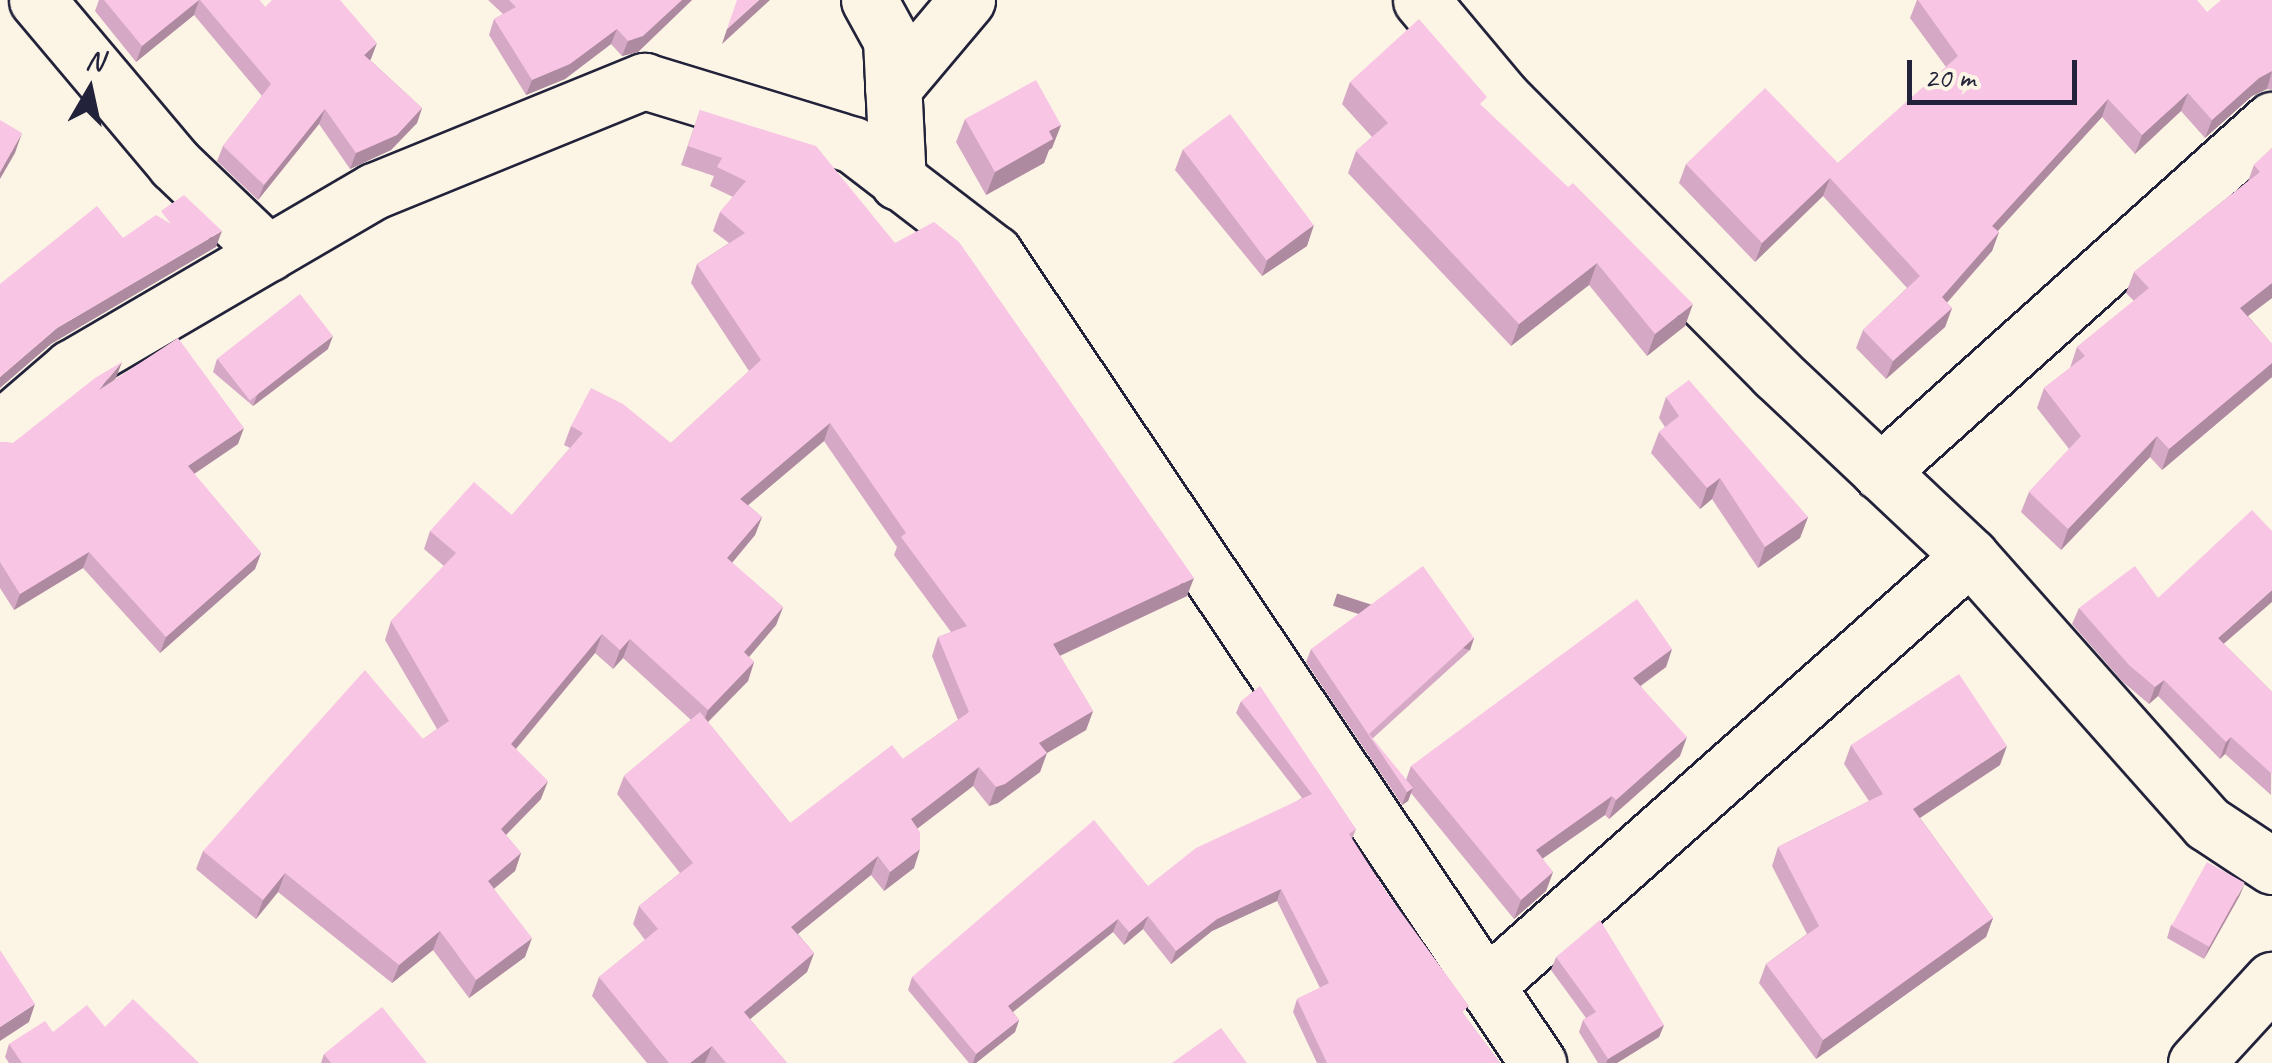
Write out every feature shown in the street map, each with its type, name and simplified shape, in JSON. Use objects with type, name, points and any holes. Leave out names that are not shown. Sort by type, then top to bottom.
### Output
[{"type":"street","points":[[36,0],[176,164],[268,253]]},
{"type":"street","points":[[869,0],[891,40],[898,182]]},
{"type":"street","points":[[893,88],[968,0]]},
{"type":"street","points":[[1422,0],[1502,97],[1880,472],[1970,556],[2207,823],[2272,866]]},
{"type":"street","points":[[0,429],[71,368],[374,192],[644,81],[852,144],[994,252],[1538,1063]]},
{"type":"street","points":[[1880,472],[2272,120]]},
{"type":"street","points":[[1486,986],[1970,556]]},
{"type":"street","points":[[2196,1063],[2272,980]]},
{"type":"building","points":[[104,0],[199,0],[142,46]]},
{"type":"building","points":[[200,0],[259,0],[265,7],[272,0],[340,0],[377,43],[364,55],[422,108],[397,135],[356,153],[325,109],[264,185],[223,146],[271,84]]},
{"type":"building","points":[[509,0],[682,0],[643,36],[628,41],[617,29],[570,64],[532,80],[494,19],[516,7]]},
{"type":"building","points":[[737,0],[759,0],[727,29]]},
{"type":"building","points":[[1918,0],[2197,0],[2207,12],[2221,0],[2272,0],[2272,71],[2212,120],[2188,93],[2142,135],[2108,99],[1992,226],[1999,232],[1942,297],[1952,308],[1893,361],[1863,330],[1920,276],[1830,178],[1762,243],[1686,164],[1765,88],[1838,163],[1958,56]]},
{"type":"building","points":[[1419,19],[1487,97],[1480,104],[1568,187],[1573,183],[1693,304],[1655,334],[1597,263],[1519,324],[1356,151],[1388,123],[1350,82]]},
{"type":"building","points":[[1036,80],[1061,125],[1049,131],[1053,139],[995,172],[965,119]]},
{"type":"building","points":[[700,110],[816,146],[895,243],[934,222],[959,242],[1194,578],[1053,644],[1093,711],[1039,743],[1047,753],[1005,784],[996,787],[979,767],[911,819],[920,832],[920,849],[890,872],[878,856],[791,927],[814,953],[744,1012],[787,1063],[726,1063],[712,1046],[690,1063],[669,1063],[599,977],[658,929],[639,906],[693,863],[624,776],[700,712],[790,823],[892,745],[903,759],[969,712],[938,637],[967,626],[901,537],[906,533],[830,423],[740,499],[762,517],[727,558],[783,607],[744,652],[754,662],[708,710],[630,639],[620,650],[602,634],[511,744],[548,781],[501,829],[521,853],[488,881],[532,938],[476,980],[440,931],[399,965],[285,873],[263,900],[203,851],[365,670],[423,739],[449,721],[391,621],[456,553],[430,531],[474,482],[512,515],[583,433],[571,426],[591,388],[623,404],[671,443],[761,360],[697,264],[745,233],[720,212],[746,181],[717,167],[722,158],[688,146]]},
{"type":"building","points":[[1230,114],[1314,225],[1267,261],[1183,150]]},
{"type":"building","points":[[0,120],[22,133],[0,172]]},
{"type":"building","points":[[2272,148],[2272,283],[2240,308],[2272,344],[2272,363],[2169,449],[2157,436],[2068,529],[2029,492],[2081,436],[2044,388],[2085,356],[2077,347],[2149,288],[2134,272],[2260,172],[2254,165]]},
{"type":"building","points":[[184,195],[222,231],[57,328],[0,377],[0,284],[97,206],[123,238],[156,215],[171,224],[161,211]]},
{"type":"building","points":[[300,294],[333,336],[250,400],[217,359]]},
{"type":"building","points":[[178,338],[244,428],[188,466],[261,553],[166,637],[89,552],[20,594],[0,562],[0,442],[13,443],[95,378],[122,362],[99,390]]},
{"type":"building","points":[[1689,380],[1808,517],[1765,547],[1720,478],[1707,488],[1659,432],[1679,416],[1666,397]]},
{"type":"building","points":[[2252,510],[2272,531],[2272,590],[2218,638],[2272,692],[2272,774],[2231,737],[2226,742],[2164,680],[2155,687],[2129,665],[2079,608],[2135,566],[2158,598]]},
{"type":"building","points":[[1423,566],[1474,638],[1369,734],[1413,788],[1407,792],[1311,649]]},
{"type":"building","points":[[1637,599],[1672,649],[1633,678],[1687,737],[1616,800],[1612,796],[1536,850],[1553,872],[1521,900],[1411,766]]},
{"type":"building","points":[[1959,674],[2007,746],[1913,809],[1993,918],[1823,1040],[1766,964],[1819,926],[1778,847],[1883,794],[1851,745]]},
{"type":"building","points":[[1260,686],[1356,829],[1349,834],[1384,889],[1469,1006],[1462,1012],[1500,1063],[1327,1063],[1297,999],[1329,983],[1281,889],[1217,919],[1176,951],[1148,916],[1129,932],[1118,919],[1008,1006],[1019,1020],[976,1054],[912,977],[1094,820],[1148,886],[1196,848],[1312,794],[1241,701]]},
{"type":"building","points":[[2207,862],[2245,883],[2209,947],[2172,926]]},
{"type":"building","points":[[1600,920],[1664,1025],[1608,1059],[1583,1020],[1596,1012],[1556,957]]},
{"type":"building","points":[[0,950],[35,1004],[0,1027]]},
{"type":"building","points":[[133,999],[199,1063],[22,1063],[9,1044],[45,1021],[53,1032],[87,1005],[105,1027]]},
{"type":"building","points":[[382,1007],[427,1063],[331,1063],[324,1054]]},
{"type":"building","points":[[1221,1028],[1247,1063],[1172,1063]]}]
